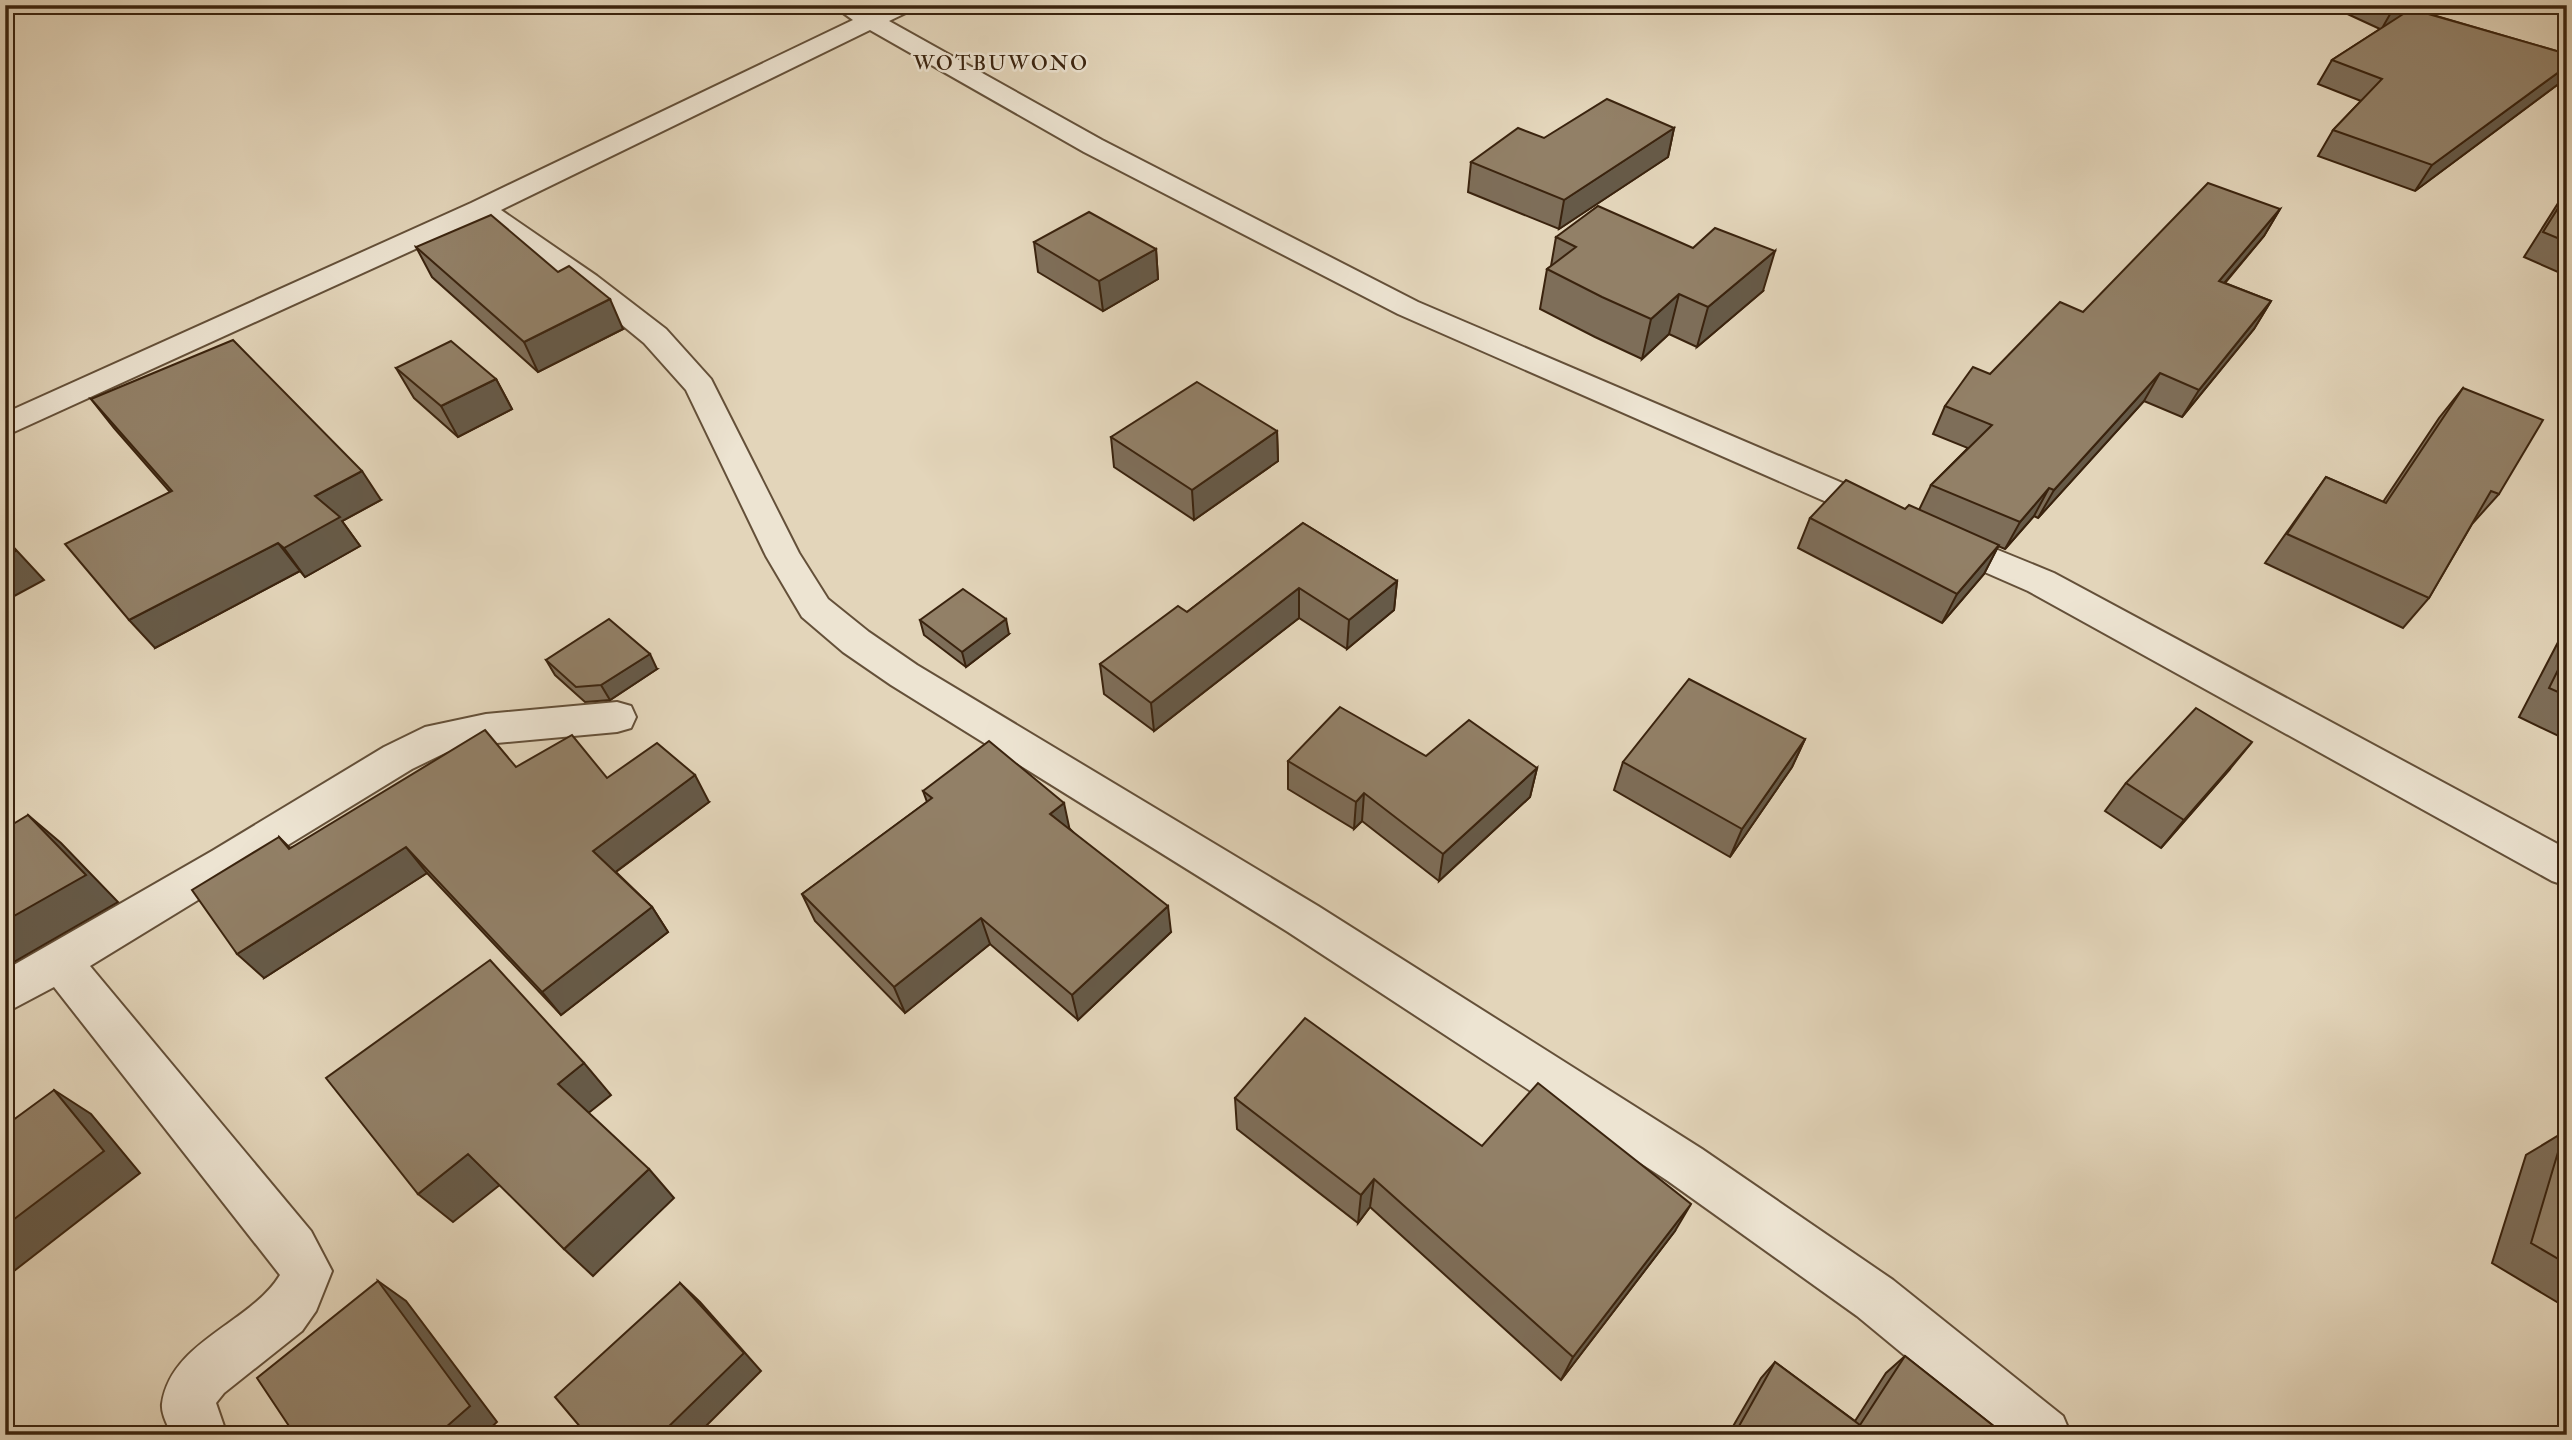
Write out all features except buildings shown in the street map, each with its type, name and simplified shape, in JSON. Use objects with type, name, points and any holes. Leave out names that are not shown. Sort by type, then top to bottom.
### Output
[{"type":"street","points":[[844,5],[1093,146],[1408,308],[2041,582],[2567,869]]},
{"type":"street","points":[[5,426],[481,209],[904,5]]},
{"type":"street","points":[[481,209],[587,282],[655,336],[700,386],[783,556],[808,598],[815,608],[856,642],[916,682],[1303,919],[1685,1165],[1875,1298],[2044,1435]]},
{"type":"street","points":[[5,993],[398,758],[439,738],[486,729],[617,717]]},
{"type":"street","points":[[60,961],[293,1249],[307,1271],[298,1298],[276,1322],[210,1370],[197,1385],[188,1405],[200,1435]]},
{"type":"district","name":"WOTBUWONO","points":[[1001,63]]}]
